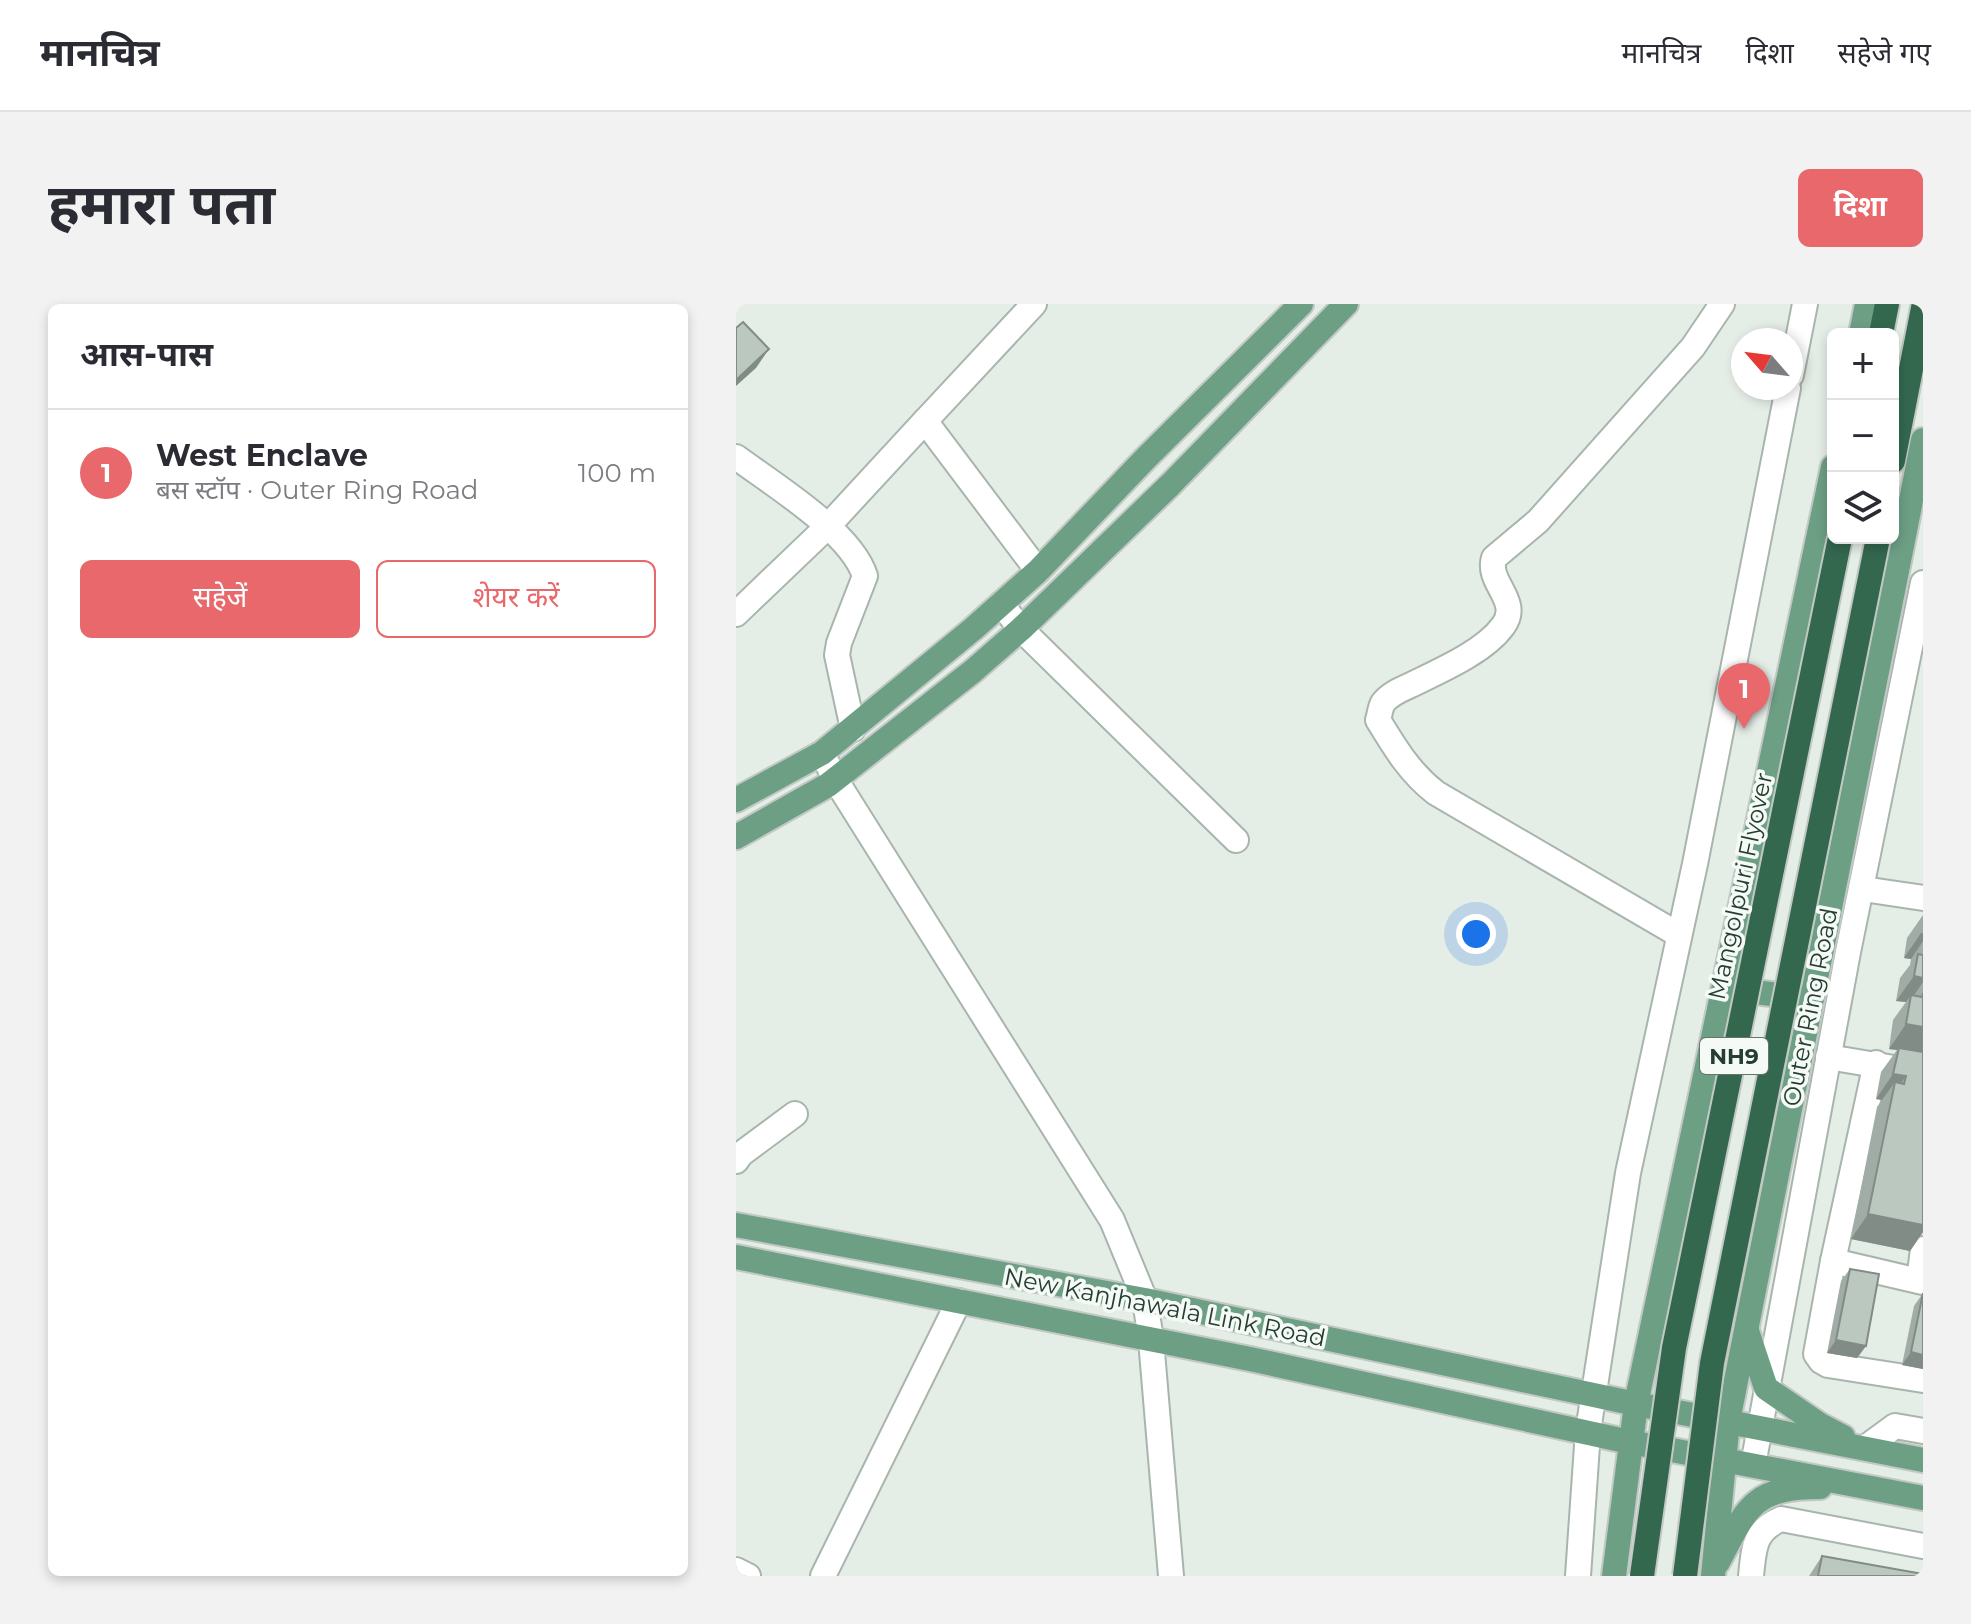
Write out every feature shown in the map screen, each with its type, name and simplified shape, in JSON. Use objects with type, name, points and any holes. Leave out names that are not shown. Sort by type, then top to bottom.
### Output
[{"type":"highway","points":[[1882,328],[1887,304]]},
{"type":"highway","points":[[1899,430],[1923,308]]},
{"type":"highway","name":"Mangolpuri Flyover","points":[[1642,1576],[1674,1348],[1839,544]]},
{"type":"highway","name":"NH9","points":[[1685,1576],[1712,1363],[1877,544]]},
{"type":"main road","points":[[736,800],[822,753],[1001,604],[1038,571],[1301,304]]},
{"type":"main road","points":[[736,837],[835,779],[1021,629],[1170,485],[1346,304]]},
{"type":"main road","points":[[1862,328],[1867,304]]},
{"type":"main road","name":"Outer Ring Road","points":[[1713,1573],[1728,1421],[1923,440]]},
{"type":"main road","points":[[1614,1576],[1636,1404],[1832,472]]},
{"type":"main road","points":[[961,639],[982,663]]},
{"type":"main road","points":[[1723,988],[1812,999]]},
{"type":"main road","name":"New Kanjhawala Link Road","points":[[736,1225],[1145,1300],[1636,1404],[1923,1460]]},
{"type":"main road","name":"New Kanjhawala Link Road","points":[[736,1257],[1151,1340],[1630,1442],[1871,1487]]},
{"type":"main road","points":[[1746,1329],[1766,1388],[1820,1425],[1865,1448]]},
{"type":"main road","points":[[1713,1573],[1745,1512],[1756,1500],[1795,1487],[1871,1487],[1923,1498]]},
{"type":"street","points":[[736,614],[828,526],[1034,304]]},
{"type":"street","points":[[1679,935],[1436,793],[1412,771],[1378,720],[1389,697],[1454,664],[1505,625],[1509,610],[1507,599],[1492,573],[1494,558],[1538,521],[1693,347],[1722,304]]},
{"type":"street","points":[[1800,328],[1805,304]]},
{"type":"street","points":[[1578,1576],[1588,1431],[1628,1173],[1679,935],[1786,400]]},
{"type":"street","points":[[925,421],[1038,571]]},
{"type":"street","points":[[736,457],[828,526],[862,566],[865,576],[837,655],[853,729]]},
{"type":"street","points":[[1753,1465],[1828,1057],[1923,583]]},
{"type":"street","points":[[1001,604],[1021,629],[1236,840]]},
{"type":"street","points":[[822,753],[835,779],[1112,1220],[1145,1300],[1171,1576]]},
{"type":"street","points":[[1863,889],[1923,898]]},
{"type":"street","points":[[1828,1057],[1923,1073]]},
{"type":"street","points":[[1876,1063],[1816,1354],[1828,1365],[1923,1380]]},
{"type":"street","points":[[736,1161],[795,1114]]},
{"type":"street","points":[[1833,1261],[1921,1282],[1923,1249]]},
{"type":"street","points":[[823,1576],[959,1301]]},
{"type":"street","points":[[1865,1448],[1895,1426],[1923,1431]]},
{"type":"street","points":[[1751,1576],[1756,1543],[1762,1529],[1781,1519],[1923,1546]]},
{"type":"street","points":[[736,1570],[748,1576]]},
{"type":"building","points":[[743,322],[769,349],[736,380],[736,328]]},
{"type":"building","points":[[1918,954],[1923,955],[1923,978],[1914,976]]},
{"type":"building","points":[[1923,993],[1923,1027],[1906,1024],[1911,995],[1922,997]]},
{"type":"building","points":[[1899,1048],[1923,1052],[1923,1225],[1868,1214],[1895,1082],[1904,1084],[1906,1076],[1893,1074]]},
{"type":"building","points":[[1850,1269],[1879,1274],[1866,1346],[1836,1340]]},
{"type":"building","points":[[1923,1293],[1923,1355],[1911,1352]]},
{"type":"building","points":[[1822,1556],[1923,1574],[1923,1576],[1818,1576]]},
{"type":"place","name":"West Enclave","points":[[1744,729]]}]
